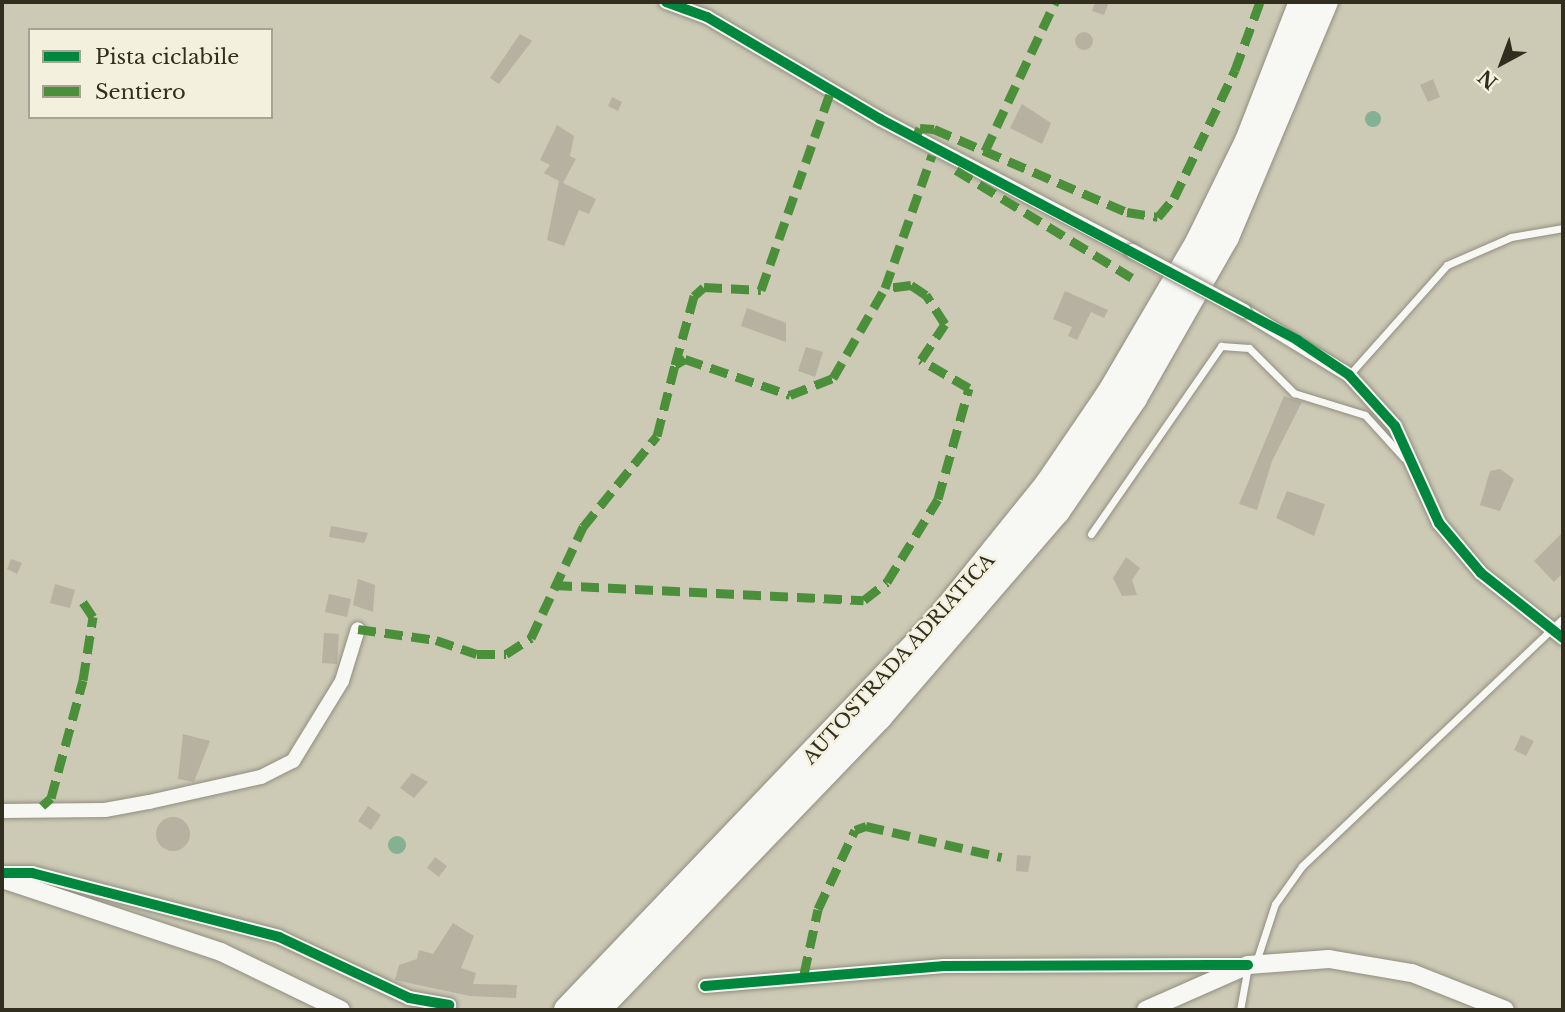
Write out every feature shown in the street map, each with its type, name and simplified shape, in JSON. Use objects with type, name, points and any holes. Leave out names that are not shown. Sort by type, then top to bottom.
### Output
[{"type":"highway","name":"AUTOSTRADA ADRIATICA","points":[[567,1010],[932,628],[1048,484],[1110,393],[1199,241],[1248,141],[1302,2]]},
{"type":"highway","name":"AUTOSTRADA ADRIATICA","points":[[597,1010],[879,717],[1057,511],[1134,398],[1214,260],[1272,138],[1325,2]]},
{"type":"street","points":[[666,2],[707,17],[880,119],[1244,311],[1349,375],[1395,426],[1439,523],[1481,573],[1557,635]]},
{"type":"street","points":[[2,811],[127,806],[261,776],[293,761],[342,681],[358,629]]},
{"type":"street","points":[[2,876],[45,876],[279,937],[408,998],[449,1005]]},
{"type":"street","points":[[2,876],[221,952],[341,1010]]},
{"type":"street","points":[[705,986],[944,966],[1369,963],[1505,1010]]},
{"type":"street","points":[[1146,1010],[1252,964]]},
{"type":"lane","points":[[1349,375],[1447,265],[1511,237],[1563,228]]},
{"type":"lane","points":[[1091,534],[1221,346],[1249,348],[1294,393],[1365,415],[1413,464]]},
{"type":"lane","points":[[1240,1010],[1252,964],[1275,904],[1302,866],[1557,635],[1563,618]]},
{"type":"shaded area","points":[[1373,111],[1381,119],[1373,127],[1365,119]]},
{"type":"shaded area","points":[[393,836],[401,836],[406,845],[404,852],[393,854],[388,849],[388,841]]},
{"type":"building","points":[[1095,2],[1109,2],[1104,15],[1092,11]]},
{"type":"building","points":[[1080,32],[1088,32],[1093,41],[1091,48],[1080,50],[1075,45],[1075,37]]},
{"type":"building","points":[[520,34],[532,41],[499,84],[490,78]]},
{"type":"building","points":[[1433,79],[1440,97],[1428,102],[1420,85]]},
{"type":"building","points":[[612,97],[622,102],[618,111],[608,106]]},
{"type":"building","points":[[1022,104],[1051,123],[1042,144],[1010,128]]},
{"type":"building","points":[[557,125],[574,136],[570,156],[576,159],[563,183],[544,173],[550,165],[540,160]]},
{"type":"building","points":[[559,181],[596,199],[589,214],[579,210],[564,246],[547,240]]},
{"type":"building","points":[[1065,291],[1108,310],[1104,318],[1091,312],[1077,340],[1068,336],[1072,327],[1053,319]]},
{"type":"building","points":[[747,308],[786,323],[786,342],[741,326]]},
{"type":"building","points":[[806,347],[823,352],[815,377],[798,371]]},
{"type":"building","points":[[1284,396],[1302,402],[1272,461],[1257,510],[1239,504]]},
{"type":"building","points":[[1500,469],[1514,479],[1500,511],[1480,505],[1490,471]]},
{"type":"building","points":[[1287,491],[1325,504],[1314,536],[1276,518]]},
{"type":"building","points":[[331,526],[368,533],[364,543],[329,537]]},
{"type":"building","points":[[1563,532],[1563,573],[1554,582],[1534,561]]},
{"type":"building","points":[[1126,557],[1140,568],[1132,580],[1137,595],[1122,596],[1113,578]]},
{"type":"building","points":[[11,559],[22,563],[17,574],[7,569]]},
{"type":"building","points":[[358,579],[375,585],[373,612],[353,605]]},
{"type":"building","points":[[55,584],[75,590],[70,608],[50,603]]},
{"type":"building","points":[[329,594],[351,599],[347,617],[325,612]]},
{"type":"building","points":[[324,633],[339,634],[337,664],[322,663]]},
{"type":"building","points":[[183,734],[210,741],[194,782],[178,779]]},
{"type":"building","points":[[1521,735],[1534,741],[1526,756],[1514,750]]},
{"type":"building","points":[[412,773],[428,782],[414,798],[400,788]]},
{"type":"building","points":[[368,806],[381,815],[371,830],[358,821]]},
{"type":"building","points":[[173,817],[185,822],[190,834],[185,846],[173,851],[161,846],[156,834],[161,822]]},
{"type":"building","points":[[1017,855],[1031,856],[1028,872],[1016,871]]},
{"type":"building","points":[[435,857],[447,866],[439,877],[427,868]]},
{"type":"building","points":[[453,923],[474,936],[461,968],[476,973],[473,984],[517,985],[516,998],[470,996],[395,980],[399,965],[417,959],[419,950],[433,954]]},
{"type":"marked path","points":[[985,151],[1055,2]]},
{"type":"marked path","points":[[915,138],[920,128],[934,129],[1127,212],[1158,217],[1174,198],[1235,70],[1260,2]]},
{"type":"marked path","points":[[675,365],[694,296],[704,287],[761,290],[831,90]]},
{"type":"marked path","points":[[358,629],[436,640],[477,654],[506,654],[531,638],[583,527],[657,436],[675,365],[685,359],[790,395],[833,378],[885,288],[932,155]]},
{"type":"marked path","points":[[956,170],[1132,278]]},
{"type":"marked path","points":[[554,585],[864,600],[887,582],[938,499],[969,388],[921,360],[945,324],[926,295],[911,285],[885,288]]},
{"type":"marked path","points":[[42,806],[51,798],[83,680],[93,617],[83,602]]},
{"type":"marked path","points":[[804,974],[818,909],[855,830],[866,826],[1001,857]]},
{"type":"cycle path","points":[[666,2],[707,17],[880,119],[1297,340],[1349,375],[1395,426],[1439,523],[1481,573],[1563,638]]},
{"type":"cycle path","points":[[2,873],[32,873],[279,937],[409,998],[449,1005]]},
{"type":"cycle path","points":[[705,986],[944,966],[1248,965]]}]
